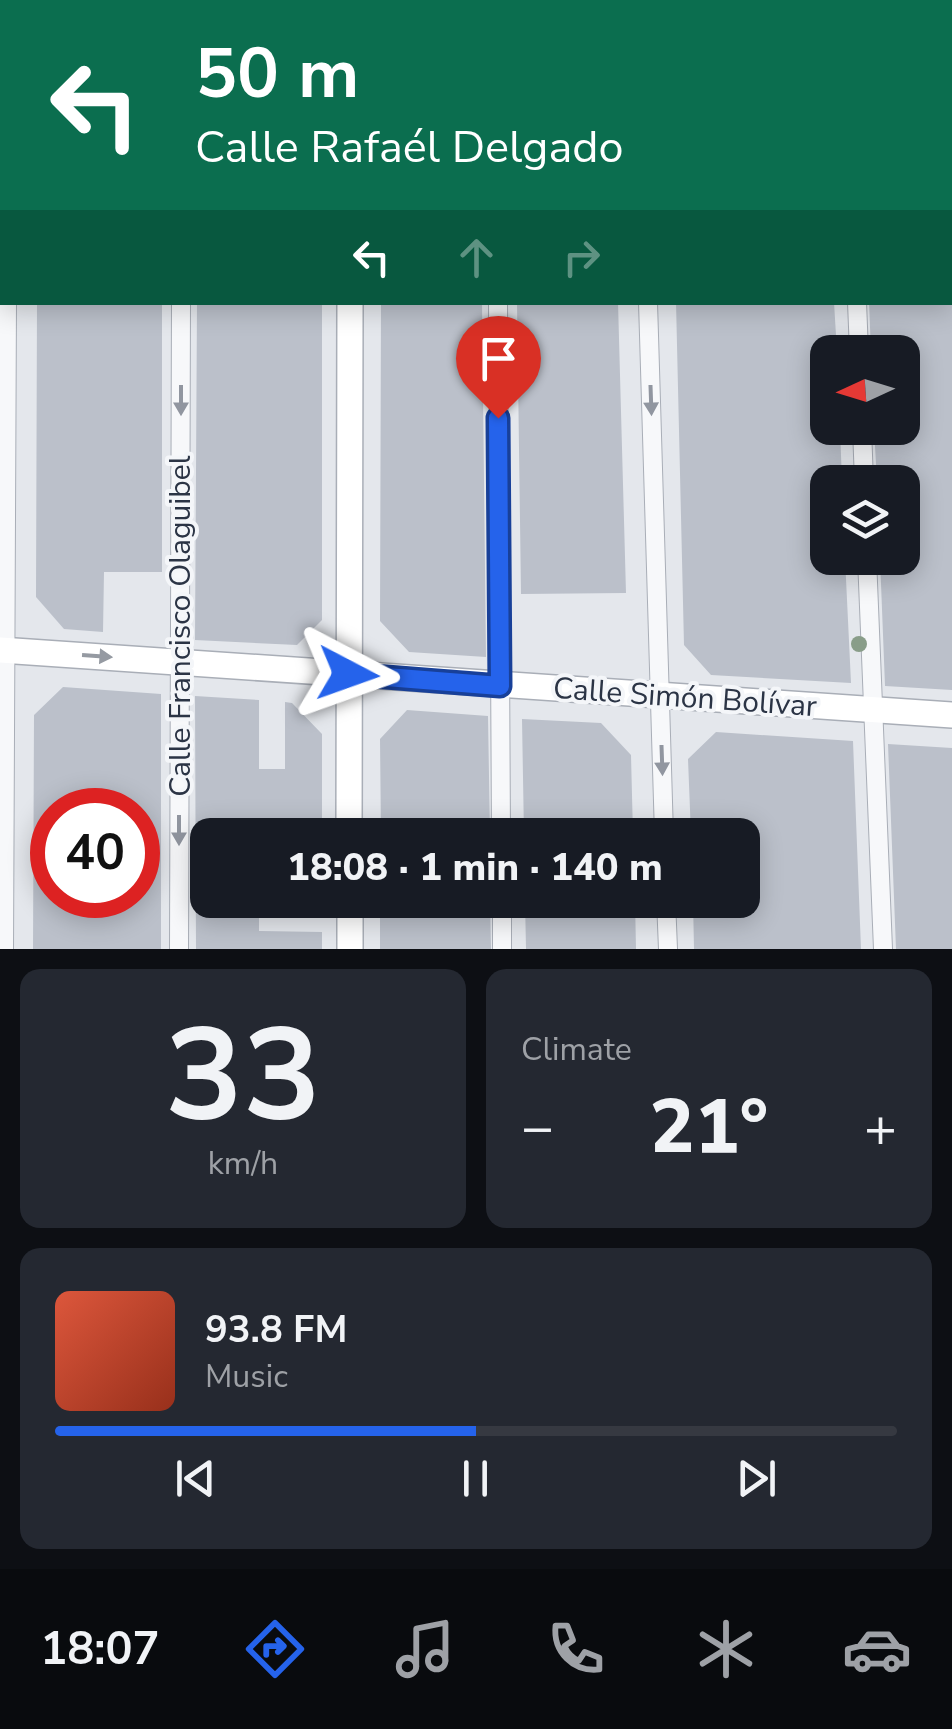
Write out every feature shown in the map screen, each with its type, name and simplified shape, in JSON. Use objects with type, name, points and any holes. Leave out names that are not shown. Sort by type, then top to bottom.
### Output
[{"type":"street","points":[[4,949],[7,305]]},
{"type":"street","name":"Calle Francisco Olaguibel","points":[[179,949],[181,305]]},
{"type":"street","points":[[349,818],[350,305]]},
{"type":"street","points":[[498,305],[501,818]]},
{"type":"street","points":[[648,305],[664,818]]},
{"type":"street","points":[[857,305],[858,335]]},
{"type":"street","points":[[868,575],[883,949]]},
{"type":"street","name":"Calle Simón Bolívar","points":[[3,650],[952,715]]},
{"type":"street","points":[[350,918],[350,949]]},
{"type":"street","points":[[502,918],[502,949]]},
{"type":"street","points":[[667,918],[668,949]]},
{"type":"building","points":[[37,305],[162,305],[162,572],[104,572],[103,632],[64,629],[36,597]]},
{"type":"building","points":[[197,305],[322,305],[322,620],[297,645],[195,640]]},
{"type":"building","points":[[381,305],[482,305],[486,657],[409,652],[380,621]]},
{"type":"building","points":[[517,305],[618,305],[626,593],[521,594]]},
{"type":"building","points":[[676,305],[834,305],[836,335],[810,335],[810,445],[841,445],[841,465],[810,465],[810,575],[846,575],[851,683],[711,675],[684,645]]},
{"type":"building","points":[[869,305],[952,305],[952,690],[885,686],[881,575],[920,575],[920,465],[876,465],[875,445],[920,445],[920,335],[870,335]]},
{"type":"building","points":[[63,687],[161,694],[161,949],[33,949],[33,918],[160,918],[160,788],[34,788],[34,715]]},
{"type":"building","points":[[195,696],[259,700],[259,769],[285,769],[285,702],[292,703],[322,734],[322,818],[195,818]]},
{"type":"building","points":[[407,710],[488,716],[490,818],[381,818],[380,739]]},
{"type":"building","points":[[522,719],[601,723],[631,755],[633,818],[524,818]]},
{"type":"building","points":[[716,732],[853,741],[861,949],[694,949],[693,918],[760,918],[760,818],[690,818],[688,759]]},
{"type":"building","points":[[888,744],[952,748],[952,949],[896,949]]},
{"type":"building","points":[[196,918],[259,918],[259,931],[322,932],[322,949],[196,949]]},
{"type":"building","points":[[380,918],[490,918],[491,949],[380,949]]},
{"type":"building","points":[[525,918],[635,918],[636,949],[526,949]]},
{"type":"route","points":[[348,674],[500,686],[498,418]]}]
